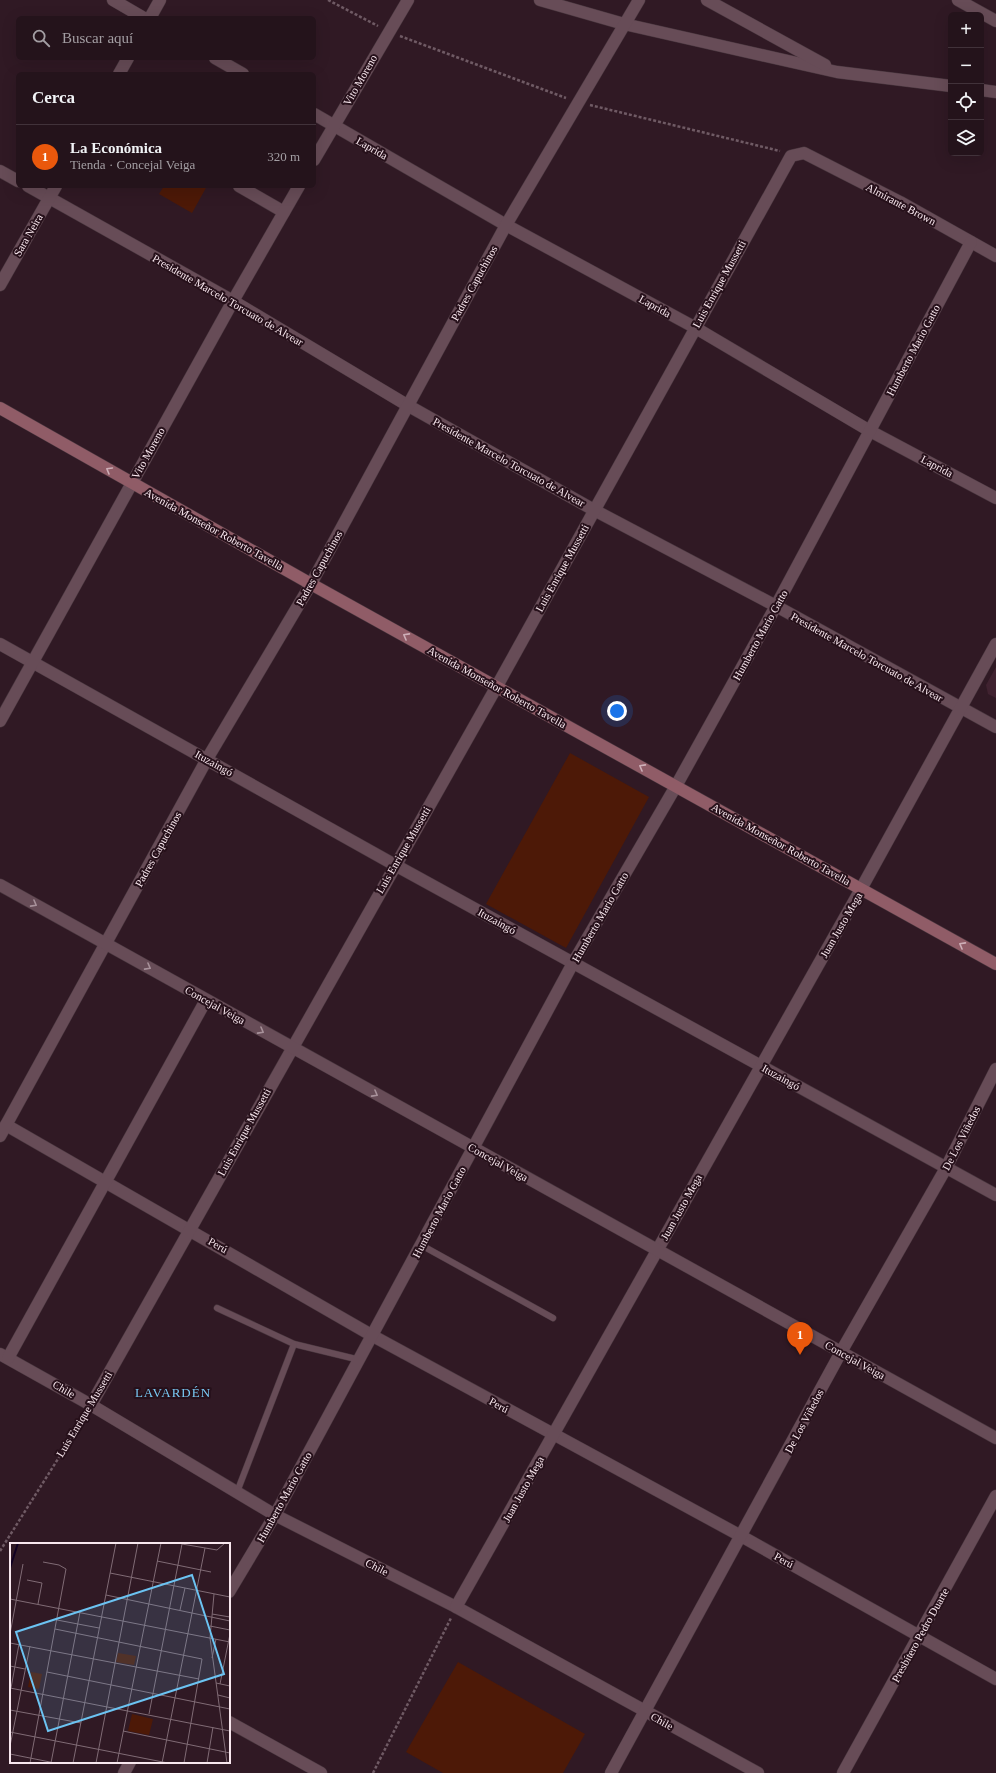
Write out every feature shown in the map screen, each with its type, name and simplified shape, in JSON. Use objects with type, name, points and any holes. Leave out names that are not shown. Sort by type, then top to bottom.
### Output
[{"type":"main road","name":"Avenida Monseñor Roberto Tavella","points":[[0,408],[311,584],[996,964]]},
{"type":"street","points":[[113,0],[141,16]]},
{"type":"street","points":[[151,16],[160,0]]},
{"type":"street","name":"Vito Moreno","points":[[316,156],[408,0]]},
{"type":"street","points":[[540,0],[624,24],[838,72],[948,86]]},
{"type":"street","name":"Padres Capuchinos","points":[[0,1136],[207,759],[311,584],[506,225],[639,0]]},
{"type":"street","points":[[707,0],[838,72]]},
{"type":"street","points":[[958,0],[996,21]]},
{"type":"street","points":[[120,72],[127,60]]},
{"type":"street","points":[[218,60],[240,72]]},
{"type":"street","points":[[984,90],[996,92]]},
{"type":"street","name":"Laprida","points":[[316,115],[506,225],[694,327],[870,431],[996,498]]},
{"type":"street","name":"Almirante Brown","points":[[804,153],[900,202],[996,256]]},
{"type":"street","name":"Luis Enrique Mussetti","points":[[91,1405],[189,1229],[497,686],[694,327],[791,156],[804,153]]},
{"type":"street","points":[[0,171],[16,180]]},
{"type":"street","name":"Presidente Marcelo Torcuato de Alvear","points":[[32,188],[233,301],[407,405],[594,510],[776,606],[996,727]]},
{"type":"street","name":"Sara Neira","points":[[0,285],[55,188]]},
{"type":"street","points":[[242,188],[284,212]]},
{"type":"street","name":"Vito Moreno","points":[[0,721],[233,301],[298,188]]},
{"type":"street","name":"Humberto Mario Gatto","points":[[230,1590],[275,1515],[360,1360],[573,963],[676,786],[776,606],[970,242]]},
{"type":"street","name":"Ituzaingó","points":[[0,644],[395,865],[996,1195]]},
{"type":"street","name":"Juan Justo Mega","points":[[456,1607],[861,889],[996,644]]},
{"type":"street","name":"Concejal Veiga","points":[[0,886],[996,1438]]},
{"type":"street","points":[[4,1356],[105,1181],[206,1000]]},
{"type":"street","name":"De Los Viñedos","points":[[610,1773],[841,1352],[946,1168],[996,1069]]},
{"type":"street","name":"Perú","points":[[6,1125],[373,1336],[741,1536],[996,1679]]},
{"type":"street","name":"Chile","points":[[4,1356],[91,1405],[275,1515],[456,1607],[758,1773]]},
{"type":"street","name":"Presbítero Pedro Duarte","points":[[843,1773],[996,1496]]},
{"type":"street","points":[[230,1723],[321,1773]]},
{"type":"street","points":[[124,1773],[129,1763]]},
{"type":"lane","points":[[421,1245],[553,1318]]},
{"type":"lane","points":[[217,1308],[294,1344],[360,1360]]},
{"type":"lane","points":[[238,1492],[294,1344]]},
{"type":"path","points":[[328,0],[388,32],[579,102],[784,152]]},
{"type":"path","name":"Luis Enrique Mussetti","points":[[0,1551],[91,1405]]},
{"type":"path","points":[[373,1773],[456,1607]]},
{"type":"shaded area","points":[[163,188],[206,188],[192,213],[159,194]]},
{"type":"shaded area","points":[[996,667],[996,698],[988,694],[986,685]]},
{"type":"shaded area","points":[[570,753],[649,797],[566,948],[486,904]]},
{"type":"shaded area","points":[[458,1662],[585,1734],[563,1773],[443,1773],[406,1752]]},
{"type":"place","name":"La Económica","points":[[800,1355]]},
{"type":"district","name":"LAVARDÉN","points":[[173,1392]]}]
